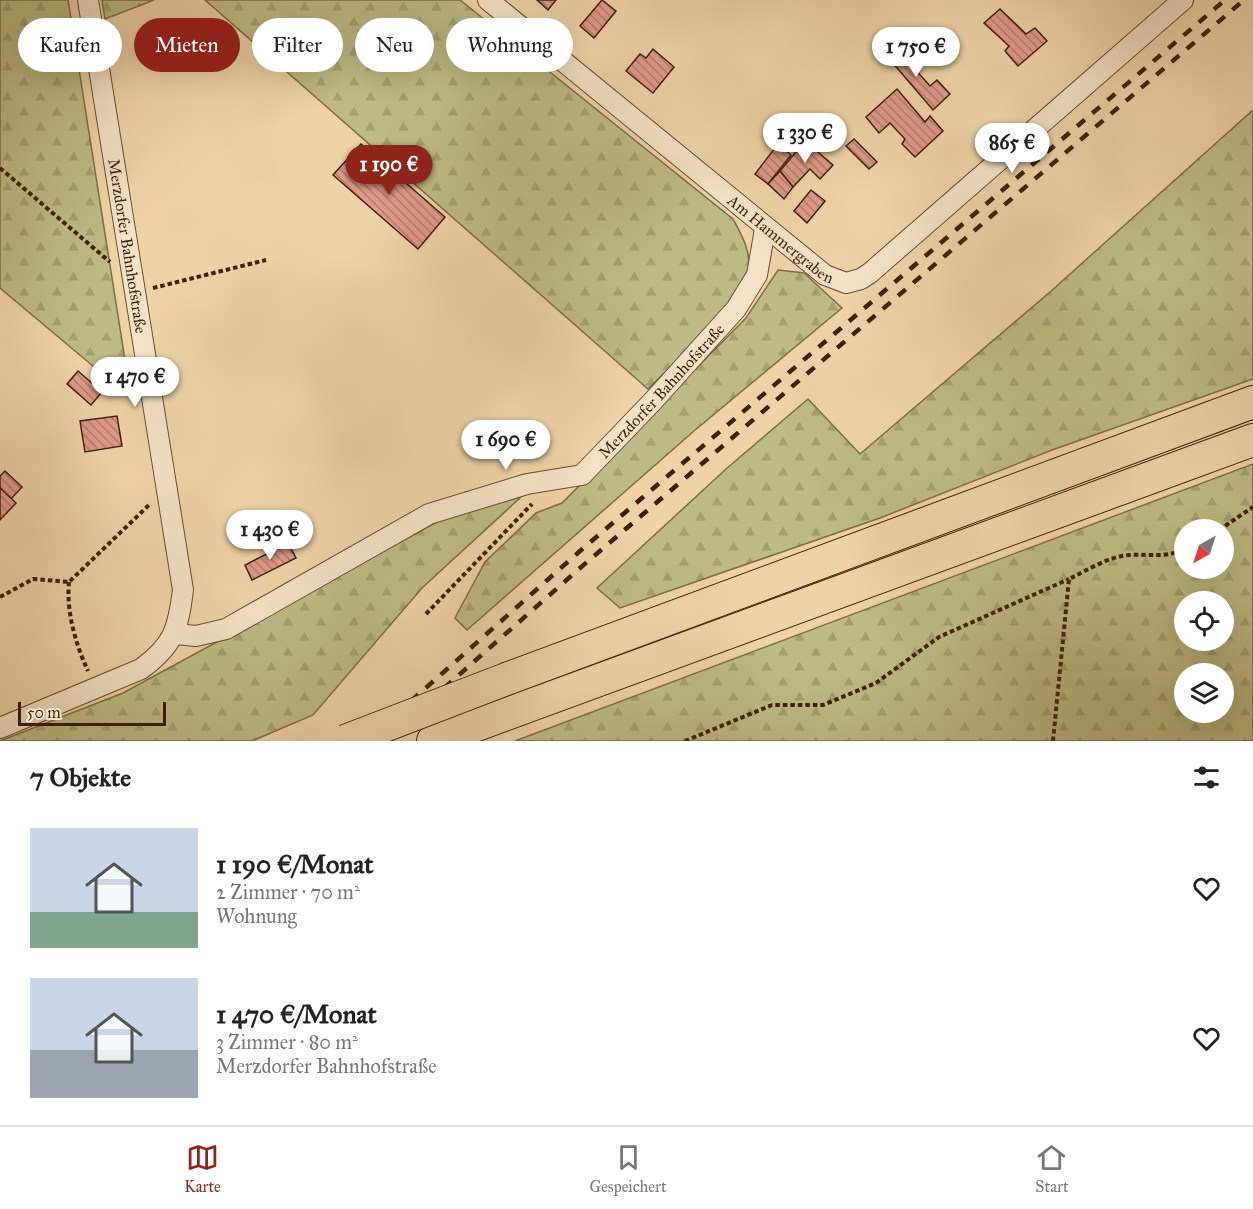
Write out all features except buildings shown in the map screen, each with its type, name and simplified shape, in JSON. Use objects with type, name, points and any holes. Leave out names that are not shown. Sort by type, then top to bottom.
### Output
[{"type":"main road","points":[[345,741],[1253,402]]},
{"type":"main road","points":[[443,738],[1253,440]]},
{"type":"street","name":"Merzdorfer Bahnhofstraße","points":[[88,0],[183,590],[176,634],[196,636],[226,629],[429,514],[527,484],[582,474],[653,401],[736,309],[757,275],[765,228]]},
{"type":"street","name":"Am Hammergraben","points":[[488,0],[765,228],[825,275],[846,283],[861,279],[1183,0]]},
{"type":"street","points":[[0,729],[141,669],[166,648],[176,634]]},
{"type":"path","points":[[0,168],[116,267],[132,272]]},
{"type":"path","points":[[135,292],[266,260]]},
{"type":"path","points":[[426,614],[555,479]]},
{"type":"path","points":[[97,689],[80,653],[68,596],[69,582],[167,488]]},
{"type":"path","points":[[1234,520],[1253,507]]},
{"type":"path","points":[[685,741],[772,705],[823,705],[876,683],[939,637],[1104,562],[1129,555],[1174,555]]},
{"type":"path","points":[[0,597],[33,579],[69,582]]},
{"type":"path","points":[[1053,741],[1069,579]]},
{"type":"green space","points":[[0,0],[68,0],[71,18],[18,18],[18,72],[79,72],[131,398],[0,288]]},
{"type":"green space","points":[[102,0],[154,0],[108,18],[105,18]]},
{"type":"green space","points":[[205,0],[460,0],[482,18],[446,18],[446,72],[550,72],[733,219],[745,244],[749,264],[742,286],[720,317],[648,389],[287,72],[343,72],[343,18],[252,18],[252,41],[240,31],[240,18],[225,18]]},
{"type":"green space","points":[[1253,110],[1253,379],[1052,450],[880,518],[620,608],[597,588],[726,469],[808,399],[860,454],[1050,292]]},
{"type":"green space","points":[[778,270],[804,273],[842,308],[694,431],[467,630],[455,618],[485,562],[536,513],[562,503],[746,318]]},
{"type":"green space","points":[[1253,464],[1253,741],[515,741]]},
{"type":"green space","points":[[521,497],[422,588],[313,715],[252,741],[0,741],[123,693],[448,516]]},
{"type":"railway","points":[[366,741],[580,551],[1225,0]]},
{"type":"railway","points":[[384,741],[587,562],[1244,0]]}]
